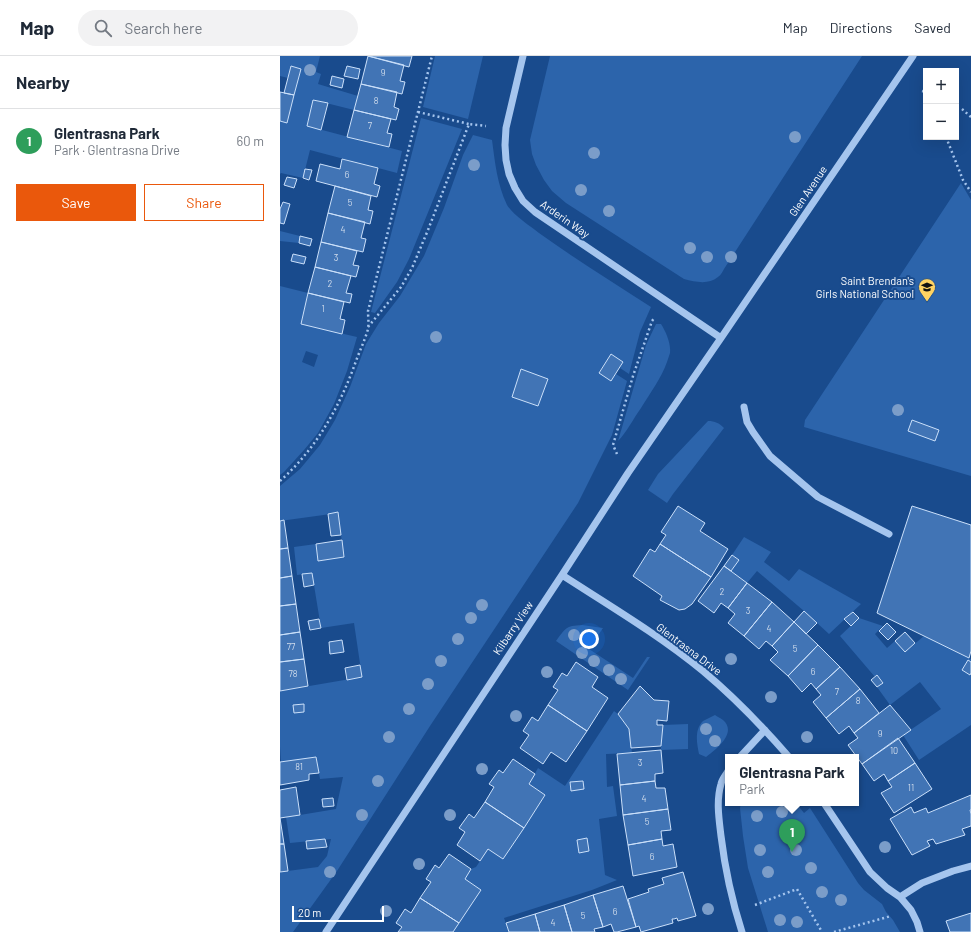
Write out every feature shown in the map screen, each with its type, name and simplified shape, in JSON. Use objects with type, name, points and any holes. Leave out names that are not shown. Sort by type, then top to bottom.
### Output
[{"type":"street","name":"Arderin Way","points":[[523,56],[506,128],[504,145],[509,174],[523,201],[535,212],[721,338]]},
{"type":"street","name":"Glen Avenue","points":[[721,338],[913,56]]},
{"type":"street","name":"Kilbarry View","points":[[326,932],[628,473],[721,338]]},
{"type":"street","points":[[744,407],[747,422],[770,456],[818,497],[889,534]]},
{"type":"street","name":"Glentrasna Drive","points":[[562,575],[670,646],[703,671],[738,703],[786,754]]},
{"type":"street","points":[[743,754],[765,730]]},
{"type":"street","points":[[725,775],[721,782],[718,800],[718,817],[729,886],[742,932]]},
{"type":"street","points":[[826,806],[870,872],[887,888],[900,897],[911,910],[920,932]]},
{"type":"street","points":[[900,897],[922,883],[971,866]]},
{"type":"path","points":[[368,328],[368,311],[432,56]]},
{"type":"path","points":[[962,109],[971,117]]},
{"type":"path","points":[[418,112],[469,124],[506,128]]},
{"type":"path","points":[[280,481],[299,463],[330,419],[352,373],[368,328],[401,287],[412,268],[469,124]]},
{"type":"path","points":[[947,140],[963,180],[971,192]]},
{"type":"path","points":[[628,473],[613,445],[633,376],[652,321],[668,302]]},
{"type":"path","points":[[736,912],[797,888],[822,932]]},
{"type":"path","points":[[834,932],[880,919]]},
{"type":"shaded area","points":[[280,56],[320,56],[316,72],[321,74],[318,84],[358,96],[354,110],[314,100],[307,126],[402,151],[397,173],[310,150],[303,178],[280,174],[280,121],[287,122],[301,69],[291,66],[288,78],[280,76]]},
{"type":"shaded area","points":[[435,56],[483,56],[468,119],[423,107]]},
{"type":"shaded area","points":[[550,56],[862,56],[722,273],[714,280],[702,282],[684,279],[566,203],[552,191],[544,180],[532,154],[530,140]]},
{"type":"shaded area","points":[[421,118],[462,129],[409,259],[397,282],[375,313],[371,312]]},
{"type":"shaded area","points":[[473,135],[492,140],[501,189],[507,205],[513,213],[566,252],[651,307],[640,332],[629,374],[620,368],[623,362],[611,354],[599,372],[611,381],[616,374],[627,381],[612,435],[578,503],[430,726],[337,871],[293,932],[280,932],[280,872],[318,867],[327,856],[331,839],[290,843],[286,817],[336,809],[343,777],[320,779],[316,757],[281,762],[280,691],[362,677],[354,623],[321,628],[312,573],[297,575],[294,547],[316,544],[318,561],[344,557],[338,513],[280,521],[280,486],[300,469],[320,445],[335,420],[350,387],[366,344],[379,323],[400,296],[424,256],[444,208],[463,155]]},
{"type":"shaded area","name":"Saint Brendan's Girls National School","points":[[961,183],[971,200],[971,476],[804,427],[805,420]]},
{"type":"shaded area","points":[[280,231],[300,236],[299,243],[280,241]]},
{"type":"shaded area","points":[[280,286],[308,293],[301,324],[357,337],[347,371],[334,404],[318,433],[280,475]],"holes":[[[306,351],[318,355],[314,367],[302,362]]]},
{"type":"shaded area","points":[[656,324],[661,324],[665,330],[669,342],[670,353],[659,380],[627,430],[618,441],[646,345]]},
{"type":"shaded area","points":[[708,421],[713,421],[724,428],[667,503],[648,490],[658,474]]},
{"type":"shaded area","points":[[744,537],[771,552],[764,562],[789,581],[799,569],[861,604],[829,634],[757,571],[747,583],[731,571],[739,560],[732,555]]},
{"type":"shaded area","points":[[859,618],[883,626],[875,634],[887,648],[895,641],[905,652],[924,636],[971,659],[971,725],[919,760],[903,735],[941,709],[920,682],[890,705],[877,687],[883,682],[877,675],[875,677],[840,636]]},
{"type":"shaded area","points":[[582,625],[603,628],[589,649],[633,678],[647,657],[650,657],[628,690],[556,641],[566,628]]},
{"type":"shaded area","points":[[614,711],[629,729],[632,753],[606,754],[607,787],[613,786],[617,816],[599,819],[605,875],[617,880],[592,890],[504,918],[509,932],[453,932],[481,890],[465,879],[471,869],[476,867],[488,849],[503,859],[545,795],[529,784],[538,768],[565,786]]},
{"type":"shaded area","points":[[715,715],[723,720],[727,725],[727,736],[715,750],[706,757],[699,754],[697,733],[703,721]]},
{"type":"shaded area","points":[[688,724],[688,749],[661,750],[663,725]]},
{"type":"shaded area","points":[[740,806],[798,806],[804,813],[810,808],[858,883],[864,890],[882,904],[900,932],[768,932],[748,868]]},
{"type":"building","points":[[368,56],[412,56],[409,67]]},
{"type":"building","points":[[368,56],[404,65],[400,81],[405,82],[402,94],[361,84]]},
{"type":"building","points":[[291,66],[301,69],[294,95],[284,93]]},
{"type":"building","points":[[347,66],[360,69],[358,79],[344,76]]},
{"type":"building","points":[[332,76],[344,79],[342,88],[330,85]]},
{"type":"building","points":[[361,84],[397,92],[394,107],[399,109],[396,120],[354,110]]},
{"type":"building","points":[[280,92],[294,95],[287,123],[280,121]]},
{"type":"building","points":[[313,100],[328,103],[321,130],[307,126]]},
{"type":"building","points":[[354,110],[391,119],[387,133],[392,134],[389,147],[347,137]]},
{"type":"building","points":[[342,159],[378,168],[374,184],[380,186],[377,197],[316,181],[320,164],[340,169]]},
{"type":"building","points":[[305,169],[312,170],[309,180],[303,178]]},
{"type":"building","points":[[287,177],[297,179],[294,188],[284,185]]},
{"type":"building","points":[[335,186],[371,196],[368,210],[373,211],[370,224],[328,213]]},
{"type":"building","points":[[283,202],[290,204],[284,224],[280,223],[280,209]]},
{"type":"building","points":[[328,213],[365,222],[361,238],[366,239],[363,252],[321,242]]},
{"type":"building","points":[[300,236],[312,239],[310,246],[299,243]]},
{"type":"building","points":[[321,242],[357,251],[353,265],[359,266],[356,277],[315,267]]},
{"type":"building","points":[[293,254],[306,257],[304,264],[291,261]]},
{"type":"building","points":[[315,267],[351,276],[346,293],[352,294],[350,303],[308,293]]},
{"type":"building","points":[[308,293],[344,302],[340,319],[345,320],[342,334],[301,324]]},
{"type":"building","points":[[611,354],[623,362],[611,381],[599,373]]},
{"type":"building","points":[[521,369],[548,379],[538,406],[512,397]]},
{"type":"building","points":[[912,420],[939,430],[935,441],[908,431]]},
{"type":"building","points":[[678,506],[705,523],[700,531],[728,549],[711,577],[660,544],[666,535],[661,532]]},
{"type":"building","points":[[912,506],[971,525],[971,651],[969,658],[877,613]]},
{"type":"building","points":[[338,512],[341,535],[331,536],[328,514]]},
{"type":"building","points":[[284,520],[288,548],[280,549],[280,521]]},
{"type":"building","points":[[342,540],[344,557],[318,561],[316,544]]},
{"type":"building","points":[[660,544],[711,577],[692,604],[685,609],[679,610],[660,600],[662,596],[633,576],[650,549],[655,552]]},
{"type":"building","points":[[288,548],[292,576],[280,578],[280,549]]},
{"type":"building","points":[[732,555],[739,560],[731,571],[724,566]]},
{"type":"building","points":[[724,566],[747,583],[728,608],[721,603],[714,613],[698,601]]},
{"type":"building","points":[[312,573],[314,585],[304,587],[302,574]]},
{"type":"building","points":[[292,576],[296,604],[280,606],[280,578]]},
{"type":"building","points":[[747,583],[772,602],[744,636],[728,623],[735,614],[728,608]]},
{"type":"building","points":[[772,602],[794,622],[772,646],[766,641],[759,649],[744,636]]},
{"type":"building","points":[[296,604],[300,632],[280,635],[280,606]]},
{"type":"building","points":[[804,611],[817,623],[806,634],[794,622]]},
{"type":"building","points":[[853,612],[859,618],[851,626],[844,619]]},
{"type":"building","points":[[319,619],[321,628],[310,630],[308,621]]},
{"type":"building","points":[[794,622],[818,645],[788,676],[770,660],[778,652],[772,646]]},
{"type":"building","points":[[887,623],[896,632],[888,640],[879,631]]},
{"type":"building","points":[[300,632],[304,659],[280,662],[280,635]]},
{"type":"building","points":[[905,632],[915,643],[905,652],[895,641]]},
{"type":"building","points":[[342,640],[344,652],[330,654],[329,642]]},
{"type":"building","points":[[818,645],[840,667],[816,689],[811,683],[802,692],[788,676]]},
{"type":"building","points":[[304,659],[308,686],[280,691],[280,662]]},
{"type":"building","points":[[968,660],[971,662],[970,675],[962,670]]},
{"type":"building","points":[[576,662],[598,677],[592,687],[608,698],[587,731],[548,705],[558,690],[553,687],[562,673],[567,676]]},
{"type":"building","points":[[360,665],[362,677],[347,680],[345,668]]},
{"type":"building","points":[[840,667],[860,689],[826,718],[813,702],[821,695],[816,689]]},
{"type":"building","points":[[877,675],[883,683],[877,687],[871,680]]},
{"type":"building","points":[[640,686],[654,700],[669,701],[667,721],[657,720],[657,725],[663,725],[661,746],[631,748],[629,729],[618,714]]},
{"type":"building","points":[[860,689],[879,713],[854,733],[849,726],[839,734],[826,718]]},
{"type":"building","points":[[304,704],[304,712],[294,713],[293,705]]},
{"type":"building","points":[[548,705],[587,731],[566,762],[551,752],[543,764],[520,748],[529,735],[523,731],[532,717],[538,721]]},
{"type":"building","points":[[890,705],[911,730],[862,764],[859,760],[859,754],[855,754],[848,745],[858,738],[854,733]]},
{"type":"building","points":[[898,738],[915,763],[888,781],[884,774],[874,781],[862,764]]},
{"type":"building","points":[[661,750],[663,773],[655,774],[655,781],[620,785],[617,754]]},
{"type":"building","points":[[316,757],[319,773],[309,774],[309,780],[280,785],[280,762]]},
{"type":"building","points":[[513,759],[535,774],[529,784],[545,795],[524,828],[485,802],[494,787],[489,784],[499,770],[503,773]]},
{"type":"building","points":[[915,763],[932,789],[894,813],[881,793],[892,787],[888,781]]},
{"type":"building","points":[[583,781],[584,789],[571,791],[570,782]]},
{"type":"building","points":[[655,781],[656,788],[665,788],[668,809],[623,815],[620,785]]},
{"type":"building","points":[[296,787],[300,815],[280,818],[280,790]]},
{"type":"building","points":[[971,795],[971,826],[962,829],[965,835],[936,844],[933,839],[927,841],[930,846],[912,855],[890,819],[911,807],[914,813],[926,808],[928,813]]},
{"type":"building","points":[[333,798],[334,806],[323,807],[322,799]]},
{"type":"building","points":[[485,802],[524,828],[503,859],[488,849],[480,861],[457,845],[465,832],[459,828],[469,814],[474,818]]},
{"type":"building","points":[[668,809],[671,830],[661,831],[662,839],[628,845],[623,815]]},
{"type":"building","points":[[280,818],[284,844],[280,844]]},
{"type":"building","points":[[587,838],[589,851],[579,853],[577,840]]},
{"type":"building","points":[[325,839],[327,847],[307,849],[306,841]]},
{"type":"building","points":[[662,839],[663,846],[673,844],[677,867],[633,876],[628,845]]},
{"type":"building","points":[[280,844],[284,844],[288,871],[280,872]]},
{"type":"building","points":[[449,854],[471,869],[465,879],[481,890],[459,923],[420,898],[431,882],[426,879],[435,865],[439,868]]},
{"type":"building","points":[[683,872],[696,916],[678,921],[677,918],[672,919],[673,923],[641,932],[639,926],[636,927],[628,899],[649,892],[648,889],[664,884],[662,878]]},
{"type":"building","points":[[623,886],[636,927],[614,932],[611,924],[603,927],[593,895]]},
{"type":"building","points":[[593,895],[603,927],[594,929],[595,932],[572,932],[564,905]]},
{"type":"building","points":[[420,898],[459,923],[453,932],[398,932],[402,927],[396,923],[405,909],[411,913]]},
{"type":"building","points":[[564,905],[572,932],[540,932],[535,914]]},
{"type":"building","points":[[971,913],[971,932],[950,932],[946,921]]},
{"type":"building","points":[[535,914],[540,932],[509,932],[506,923]]},
{"type":"place","name":"Saint Brendan's Girls National School","points":[[927,302]]},
{"type":"place","name":"Glentrasna Park","points":[[792,852]]}]
